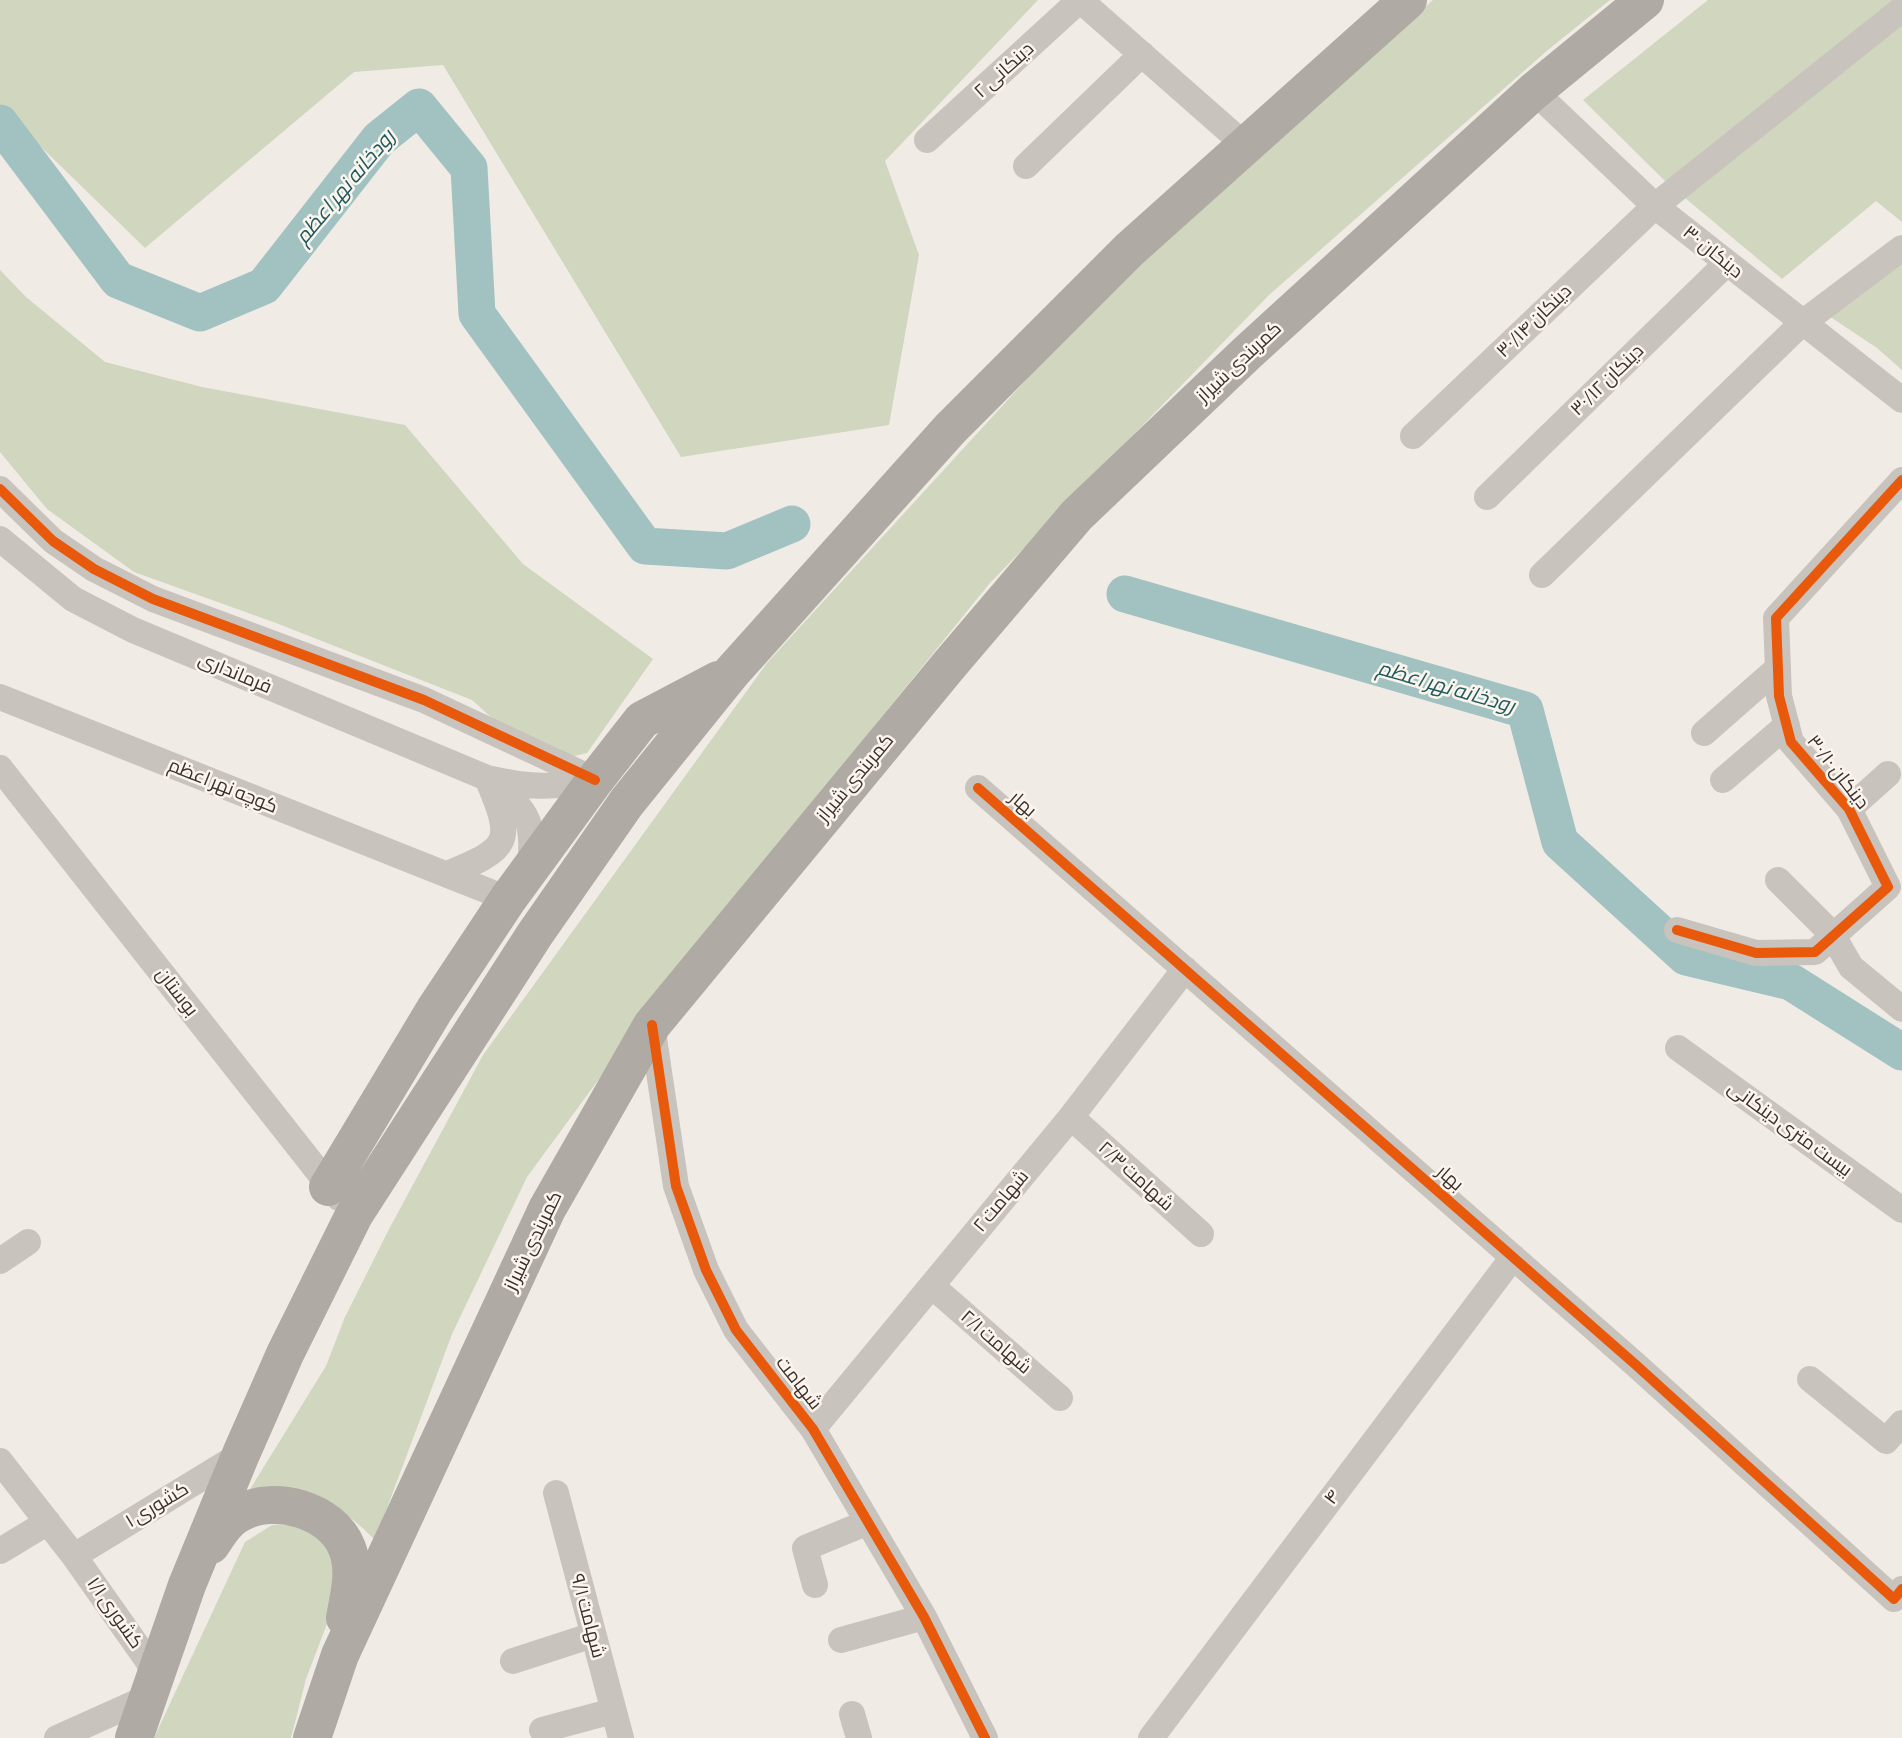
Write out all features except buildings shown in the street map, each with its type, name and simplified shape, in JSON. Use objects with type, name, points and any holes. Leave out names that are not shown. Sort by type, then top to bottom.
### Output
[{"type":"highway","points":[[134,1738],[187,1585],[240,1454],[285,1354],[355,1215],[535,934],[620,812],[732,672],[950,429],[1129,250],[1408,0]]},
{"type":"highway","name":"کمربندی شیراز","points":[[312,1738],[340,1655],[547,1209],[652,1026],[950,664],[1077,515],[1247,353],[1534,90],[1645,0]]},
{"type":"highway","points":[[328,1187],[435,1009],[519,884],[642,720],[732,672]]},
{"type":"highway","points":[[187,1585],[222,1527],[240,1512],[279,1504],[308,1511],[332,1525],[347,1547],[352,1572],[340,1655]]},
{"type":"street","points":[[1080,0],[1246,146]]},
{"type":"street","name":"۲ دینکانی","points":[[927,140],[1080,0]]},
{"type":"street","name":"۳۰/۱۴ دینکان","points":[[1413,436],[1655,206],[1902,9]]},
{"type":"street","points":[[1026,166],[1142,54]]},
{"type":"street","name":"۳۰ دینکان","points":[[1534,90],[1655,206],[1801,324],[1902,400]]},
{"type":"street","points":[[1542,575],[1801,324],[1902,248]]},
{"type":"street","name":"۳۰/۱۲ دینکان","points":[[1488,497],[1727,263]]},
{"type":"street","name":"۳۰/۱۰ دینکان","points":[[1832,934],[1888,887],[1849,809],[1791,742],[1779,696],[1776,618],[1902,480]]},
{"type":"street","points":[[0,489],[52,541],[94,569],[153,598],[424,700],[595,780]]},
{"type":"street","name":"فرمانداری","points":[[0,540],[73,599],[133,630],[487,778],[524,787],[556,787],[595,780]]},
{"type":"street","points":[[1704,733],[1778,668]]},
{"type":"street","name":"کوچه نهر اعظم","points":[[0,697],[447,874],[519,884]]},
{"type":"street","points":[[1723,780],[1787,725]]},
{"type":"street","name":"بوستان","points":[[0,768],[328,1187],[355,1215]]},
{"type":"street","points":[[1849,809],[1888,774]]},
{"type":"street","points":[[447,874],[489,857],[502,840],[504,818],[487,778]]},
{"type":"street","name":"فرمانداری","points":[[487,778],[520,805],[528,821],[533,839],[519,884]]},
{"type":"street","name":"بهار","points":[[978,788],[1898,1594]]},
{"type":"street","points":[[1778,880],[1832,934],[1851,967],[1902,1009]]},
{"type":"street","points":[[1678,930],[1756,953],[1815,952],[1832,934]]},
{"type":"street","name":"۲ شهامت","points":[[813,1429],[1071,1117],[1185,969]]},
{"type":"street","name":"شهامت","points":[[652,1026],[677,1186],[706,1270],[736,1330],[813,1429],[866,1523],[924,1617],[985,1738]]},
{"type":"street","name":"بیست متری دینکانی","points":[[1678,1048],[1902,1210]]},
{"type":"street","name":"۲/۳ شهامت","points":[[1071,1117],[1201,1234]]},
{"type":"street","points":[[0,1261],[28,1242]]},
{"type":"street","name":"۴","points":[[1151,1738],[1513,1257]]},
{"type":"street","name":"۲/۱ شهامت","points":[[932,1286],[1060,1398]]},
{"type":"street","points":[[1810,1379],[1886,1441],[1902,1423]]},
{"type":"street","name":"۱ کشوری","points":[[74,1556],[240,1454]]},
{"type":"street","name":"۱/۱ کشوری","points":[[0,1461],[74,1556],[151,1685]]},
{"type":"street","name":"۹/۱ شهامت","points":[[556,1493],[621,1738]]},
{"type":"street","points":[[0,1552],[48,1522]]},
{"type":"street","points":[[815,1585],[805,1548],[866,1523]]},
{"type":"street","points":[[841,1640],[924,1617]]},
{"type":"street","points":[[513,1661],[593,1635]]},
{"type":"street","points":[[57,1738],[151,1685]]},
{"type":"street","points":[[542,1730],[613,1711]]},
{"type":"green space","points":[[0,0],[1038,0],[885,161],[919,255],[889,425],[681,457],[443,65],[354,72],[145,248],[0,107]]},
{"type":"green space","points":[[1433,0],[1610,0],[1549,49],[1269,295],[989,584],[693,951],[527,1177],[452,1334],[375,1540],[345,1514],[331,1506],[303,1498],[249,1491],[326,1366],[345,1317],[388,1231],[483,1055],[767,663],[1102,297]]},
{"type":"green space","points":[[1708,0],[1902,0],[1902,222],[1876,201],[1782,279],[1666,182],[1583,100]]},
{"type":"green space","points":[[1902,240],[1902,370],[1877,348],[1823,312]]},
{"type":"green space","points":[[0,270],[26,297],[105,362],[202,387],[405,425],[523,564],[653,659],[587,753],[567,758],[503,728],[472,700],[276,623],[134,572],[47,509],[0,452]]},
{"type":"green space","points":[[272,1525],[311,1525],[330,1544],[338,1595],[306,1679],[291,1738],[154,1738],[245,1542]]},
{"type":"waterway","name":"رودخانه نهر اعظم","points":[[0,123],[118,280],[200,313],[264,286],[379,139],[419,107],[469,168],[477,314],[645,546],[727,551],[792,524]]},
{"type":"waterway","name":"رودخانه نهر اعظم","points":[[1125,594],[1525,710],[1560,842],[1686,957],[1791,982],[1902,1052]]},
{"type":"cycle path","points":[[1677,930],[1756,953],[1815,952],[1888,887],[1849,809],[1791,742],[1779,696],[1776,618],[1902,480]]},
{"type":"cycle path","points":[[0,489],[53,541],[94,569],[153,599],[424,700],[595,780]]},
{"type":"cycle path","points":[[978,788],[1636,1365],[1894,1599],[1902,1589]]},
{"type":"cycle path","points":[[652,1025],[676,1186],[706,1270],[736,1330],[813,1429],[924,1617],[985,1738]]}]
